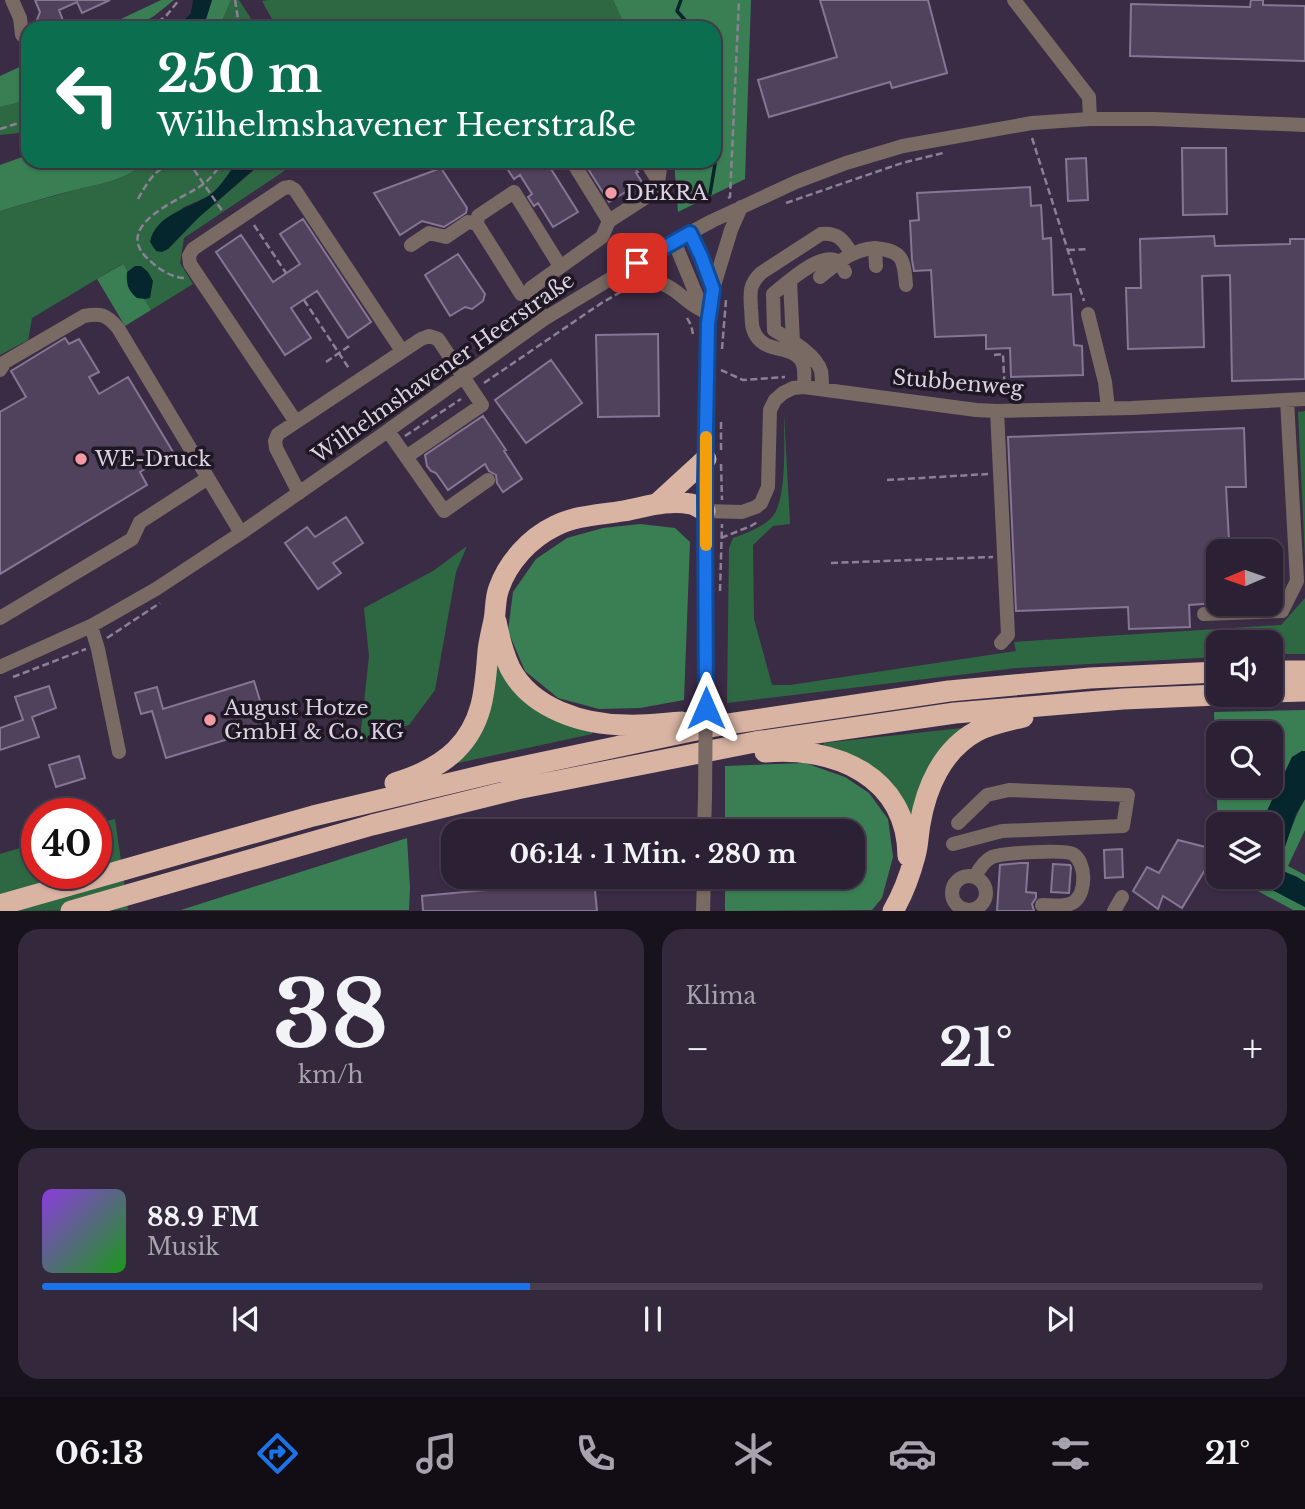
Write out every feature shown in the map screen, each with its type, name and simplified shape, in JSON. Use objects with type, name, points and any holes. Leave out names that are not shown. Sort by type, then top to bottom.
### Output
[{"type":"highway","points":[[658,503],[706,459]]},
{"type":"highway","points":[[313,816],[349,795],[421,775],[456,750],[471,729],[482,703],[499,587],[512,563],[527,545],[541,534],[582,517],[658,503],[693,504],[705,511]]},
{"type":"highway","points":[[619,512],[692,518],[705,511]]},
{"type":"highway","points":[[494,615],[510,668],[520,683],[546,705],[593,723],[628,725],[686,721],[715,726]]},
{"type":"highway","points":[[1283,671],[1305,671]]},
{"type":"highway","points":[[0,905],[313,816],[493,773],[715,726],[949,691],[1090,678],[1206,673]]},
{"type":"highway","points":[[1283,692],[1305,691]]},
{"type":"highway","points":[[71,911],[372,825],[517,789],[755,742],[955,713],[1123,699],[1206,696]]},
{"type":"highway","points":[[893,911],[916,855],[920,824],[930,786],[948,756],[961,743],[975,732],[1004,722],[1024,717],[1104,709],[1123,699]]},
{"type":"highway","points":[[694,755],[713,760],[792,751],[830,757],[852,765],[872,777],[899,812],[908,848],[908,880]]},
{"type":"street","points":[[12,0],[21,26]]},
{"type":"street","points":[[1014,0],[1089,97],[1090,119]]},
{"type":"street","name":"Wilhelmshavener Heerstraße","points":[[5,673],[156,589],[299,493],[392,437],[464,378],[544,319],[690,233],[736,202],[846,163],[904,146],[1023,124],[1090,119],[1155,119],[1305,125]]},
{"type":"street","points":[[576,168],[608,221]]},
{"type":"street","points":[[650,168],[658,181]]},
{"type":"street","points":[[529,296],[531,288],[602,237],[608,221],[657,190],[660,168]]},
{"type":"street","points":[[296,422],[190,264],[189,256],[193,249],[284,188],[295,190],[402,351]]},
{"type":"street","points":[[544,319],[529,296],[521,294],[477,223],[478,216],[514,192],[560,267]]},
{"type":"street","points":[[704,819],[705,317],[731,230],[736,202]]},
{"type":"street","points":[[411,245],[429,233],[446,237],[468,222],[477,223]]},
{"type":"street","points":[[690,233],[713,289]]},
{"type":"street","points":[[705,511],[742,512],[752,510],[761,503],[768,487],[770,410],[775,400],[783,393],[799,388],[804,368],[795,354],[771,348],[757,337],[753,329],[750,292],[754,281],[761,273],[821,234],[830,233],[839,237],[851,253]]},
{"type":"street","points":[[674,241],[705,317]]},
{"type":"street","points":[[875,248],[876,266]]},
{"type":"street","points":[[820,277],[842,267],[851,253],[864,249],[889,249],[900,255],[906,285]]},
{"type":"street","points":[[822,388],[822,374],[818,366],[807,353],[774,330],[773,294],[806,267],[831,260],[842,267]]},
{"type":"street","points":[[616,275],[664,285],[680,294],[705,317]]},
{"type":"street","points":[[0,370],[5,362],[84,316],[97,314],[109,317],[241,533]]},
{"type":"street","points":[[1088,314],[1105,382],[1108,408]]},
{"type":"street","points":[[299,493],[276,448],[278,433],[421,338],[429,336],[438,339],[482,405],[406,457]]},
{"type":"street","name":"Stubbenweg","points":[[799,388],[822,388],[965,409],[1001,411],[1132,408],[1305,399]]},
{"type":"street","points":[[1205,614],[1282,611],[1297,581],[1287,400]]},
{"type":"street","points":[[1001,411],[1000,474],[1008,635],[1001,643]]},
{"type":"street","points":[[392,437],[444,510],[488,480]]},
{"type":"street","points":[[0,618],[132,539],[140,522],[208,478]]},
{"type":"street","points":[[91,626],[119,752]]},
{"type":"street","points":[[953,844],[1002,831],[1123,826],[1129,795],[1009,790],[987,795],[958,823]]},
{"type":"street","points":[[975,877],[980,867],[991,858],[1007,854],[1059,851],[1075,855],[1083,878],[1078,898],[1065,905],[1042,905]]},
{"type":"street","points":[[964,877],[975,877],[984,884],[984,901],[976,909],[958,909],[947,888],[964,877]]},
{"type":"street","points":[[703,911],[704,889]]},
{"type":"street","points":[[1114,911],[1122,897]]},
{"type":"path","points":[[159,21],[179,0]]},
{"type":"path","points":[[235,0],[239,21]]},
{"type":"path","points":[[736,202],[739,0]]},
{"type":"path","points":[[0,129],[21,122]]},
{"type":"path","points":[[1032,138],[1088,314]]},
{"type":"path","points":[[783,204],[902,163],[943,154]]},
{"type":"path","points":[[138,200],[148,180],[164,168]]},
{"type":"path","points":[[193,168],[220,207]]},
{"type":"path","points":[[197,274],[176,278],[157,267],[139,248],[138,237],[151,216],[204,184],[218,168]]},
{"type":"path","points":[[247,213],[286,273]]},
{"type":"path","points":[[1067,250],[1089,249]]},
{"type":"path","points":[[392,437],[473,390],[641,279]]},
{"type":"path","points":[[304,300],[358,381]]},
{"type":"path","points":[[326,362],[352,344]]},
{"type":"path","points":[[994,355],[1003,354],[1001,411]]},
{"type":"path","points":[[720,370],[743,380],[785,377],[799,388]]},
{"type":"path","points":[[887,480],[1000,474]]},
{"type":"path","points":[[831,563],[1003,556]]},
{"type":"path","points":[[5,673],[97,645],[160,604]]},
{"type":"green space","points":[[161,0],[174,0],[145,21],[117,21]]},
{"type":"green space","points":[[212,0],[231,0],[222,21],[205,21]]},
{"type":"green space","points":[[231,0],[239,0],[252,21],[222,21]]},
{"type":"green space","points":[[613,0],[623,21],[273,21],[262,1]]},
{"type":"green space","points":[[613,0],[751,0],[745,179],[678,212],[675,168],[721,168],[721,21],[623,21]]},
{"type":"green space","points":[[21,66],[21,102],[0,107],[0,76]]},
{"type":"green space","points":[[21,102],[21,133],[0,135],[0,107]]},
{"type":"green space","points":[[21,158],[21,168],[138,168],[113,180],[0,211],[0,165]]},
{"type":"green space","points":[[138,168],[234,168],[209,196],[182,208],[168,249],[254,168],[289,168],[184,238],[180,263],[193,284],[151,310],[122,264],[32,318],[28,340],[0,355],[0,211],[130,173]]},
{"type":"green space","points":[[123,264],[151,310],[125,326],[97,279]]},
{"type":"green space","points":[[1305,411],[1305,558],[1298,412]]},
{"type":"green space","points":[[784,413],[790,524],[773,526],[753,545],[754,619],[772,685],[790,685],[1016,651],[1014,642],[1281,625],[1305,598],[1305,654],[1283,654],[1283,630],[1206,630],[1206,658],[1016,668],[727,703],[729,548],[733,538],[762,525],[775,513],[779,504],[784,464]]},
{"type":"green space","points":[[640,524],[675,528],[690,542],[684,700],[640,708],[599,709],[558,698],[525,671],[508,631],[513,592],[536,559],[567,538],[603,528]]},
{"type":"green space","points":[[467,546],[456,572],[435,690],[409,725],[360,740],[369,656],[364,608],[433,571]]},
{"type":"green space","points":[[494,658],[592,730],[592,734],[453,764]]},
{"type":"green space","points":[[1305,710],[1305,751],[1292,757],[1283,776],[1283,721],[1214,721],[1214,712]]},
{"type":"green space","points":[[962,728],[967,732],[915,827],[898,797],[822,748],[824,743]]},
{"type":"green space","points":[[805,763],[845,777],[869,793],[888,819],[893,857],[882,898],[872,910],[725,911],[725,889],[865,889],[865,819],[725,819],[725,766]]},
{"type":"green space","points":[[1217,798],[1273,798],[1267,812],[1217,812]]},
{"type":"green space","points":[[1305,799],[1305,830],[1288,866],[1305,875],[1305,882],[1283,872],[1283,851]]},
{"type":"green space","points":[[115,819],[128,910],[0,911],[0,854],[21,848],[21,889],[112,889],[112,820]]},
{"type":"green space","points":[[407,838],[409,910],[181,910]]},
{"type":"green space","points":[[1254,889],[1270,889],[1305,907],[1305,910],[1293,910]]},
{"type":"water","points":[[193,0],[212,0],[205,21],[183,21],[191,13]]},
{"type":"water","points":[[233,168],[254,168],[168,249],[156,251],[150,242],[159,225],[166,218],[210,195]]},
{"type":"water","points":[[135,266],[141,266],[153,281],[150,298],[137,298],[127,284],[127,272]]},
{"type":"water","points":[[1305,751],[1305,799],[1296,814],[1283,852],[1283,812],[1267,812],[1273,798],[1283,798],[1283,776],[1292,757]]},
{"type":"water","points":[[1283,871],[1305,882],[1305,907],[1270,889],[1283,889]]},
{"type":"building","points":[[35,0],[110,0],[82,13],[77,2],[59,10],[63,21],[37,21],[40,12]]},
{"type":"building","points":[[820,0],[928,0],[947,73],[892,88],[890,82],[769,117],[758,80],[837,57]]},
{"type":"building","points":[[1251,0],[1263,0],[1263,5],[1305,6],[1305,61],[1130,56],[1131,4],[1250,7]]},
{"type":"building","points":[[1182,148],[1226,148],[1227,214],[1183,215]]},
{"type":"building","points":[[1086,158],[1088,200],[1068,201],[1066,159]]},
{"type":"building","points":[[441,168],[467,208],[466,213],[444,227],[422,221],[400,235],[374,193]]},
{"type":"building","points":[[507,168],[550,168],[578,212],[553,227],[538,203],[534,206],[528,197],[532,194],[520,175],[514,179]]},
{"type":"building","name":"DEKRA","points":[[587,168],[634,168],[642,182],[609,202]]},
{"type":"building","points":[[1030,187],[1031,206],[1041,205],[1043,239],[1051,238],[1053,295],[1071,294],[1074,345],[1082,346],[1083,375],[1011,377],[1010,348],[986,349],[986,335],[935,337],[931,270],[914,271],[910,221],[919,220],[917,193]]},
{"type":"building","points":[[303,219],[371,322],[348,338],[317,291],[291,308],[311,338],[285,355],[216,252],[241,235],[273,282],[300,264],[280,234]]},
{"type":"building","points":[[1214,236],[1215,246],[1290,244],[1290,239],[1305,239],[1305,379],[1232,381],[1230,275],[1202,276],[1204,347],[1128,349],[1126,288],[1141,288],[1140,239]]},
{"type":"building","points":[[458,254],[485,294],[483,301],[472,309],[465,307],[450,316],[425,275]]},
{"type":"building","points":[[658,334],[659,416],[598,417],[596,335]]},
{"type":"building","name":"WE-Druck","points":[[65,338],[69,344],[79,339],[99,372],[89,377],[99,394],[128,377],[173,452],[140,472],[147,485],[0,574],[0,412],[26,397],[11,371]]},
{"type":"building","points":[[551,360],[582,403],[526,443],[495,400]]},
{"type":"building","points":[[483,416],[522,479],[503,492],[497,483],[496,475],[489,471],[485,464],[448,490],[436,473],[427,466],[425,455]]},
{"type":"building","points":[[1244,428],[1246,487],[1226,487],[1229,539],[1206,539],[1206,604],[1189,605],[1190,627],[1129,629],[1128,607],[1016,611],[1008,437]]},
{"type":"building","points":[[346,517],[363,543],[333,563],[341,573],[318,589],[285,543],[307,527],[315,537]]},
{"type":"building","name":"August Hotze GmbH & Co. KG","points":[[254,681],[268,727],[166,758],[152,711],[141,714],[135,693],[157,687],[163,709]]},
{"type":"building","points":[[49,686],[56,708],[32,717],[39,737],[0,750],[0,728],[23,720],[15,697]]},
{"type":"building","points":[[79,756],[85,778],[56,787],[49,765]]},
{"type":"building","points":[[1178,840],[1206,847],[1206,868],[1182,908],[1163,896],[1158,909],[1133,891],[1147,867],[1159,873]]},
{"type":"building","points":[[1122,849],[1123,877],[1105,878],[1104,850]]},
{"type":"building","points":[[1028,863],[1026,892],[1036,893],[1032,904],[1034,911],[997,911],[1000,865]]},
{"type":"building","points":[[1053,864],[1070,865],[1069,893],[1051,892]]},
{"type":"building","points":[[497,889],[595,889],[597,911],[423,911],[422,896]]},
{"type":"waterway","points":[[681,0],[677,11],[686,21]]},
{"type":"waterway","points":[[710,194],[714,168]]},
{"type":"slow traffic","points":[[706,437],[706,545]]},
{"type":"place","name":"DEKRA","points":[[611,193]]},
{"type":"place","name":"WE-Druck","points":[[81,459]]},
{"type":"place","name":"August Hotze GmbH & Co. KG","points":[[210,720]]},
{"type":"route","points":[[637,263],[690,233],[713,289],[708,324],[705,484],[706,708]]}]
